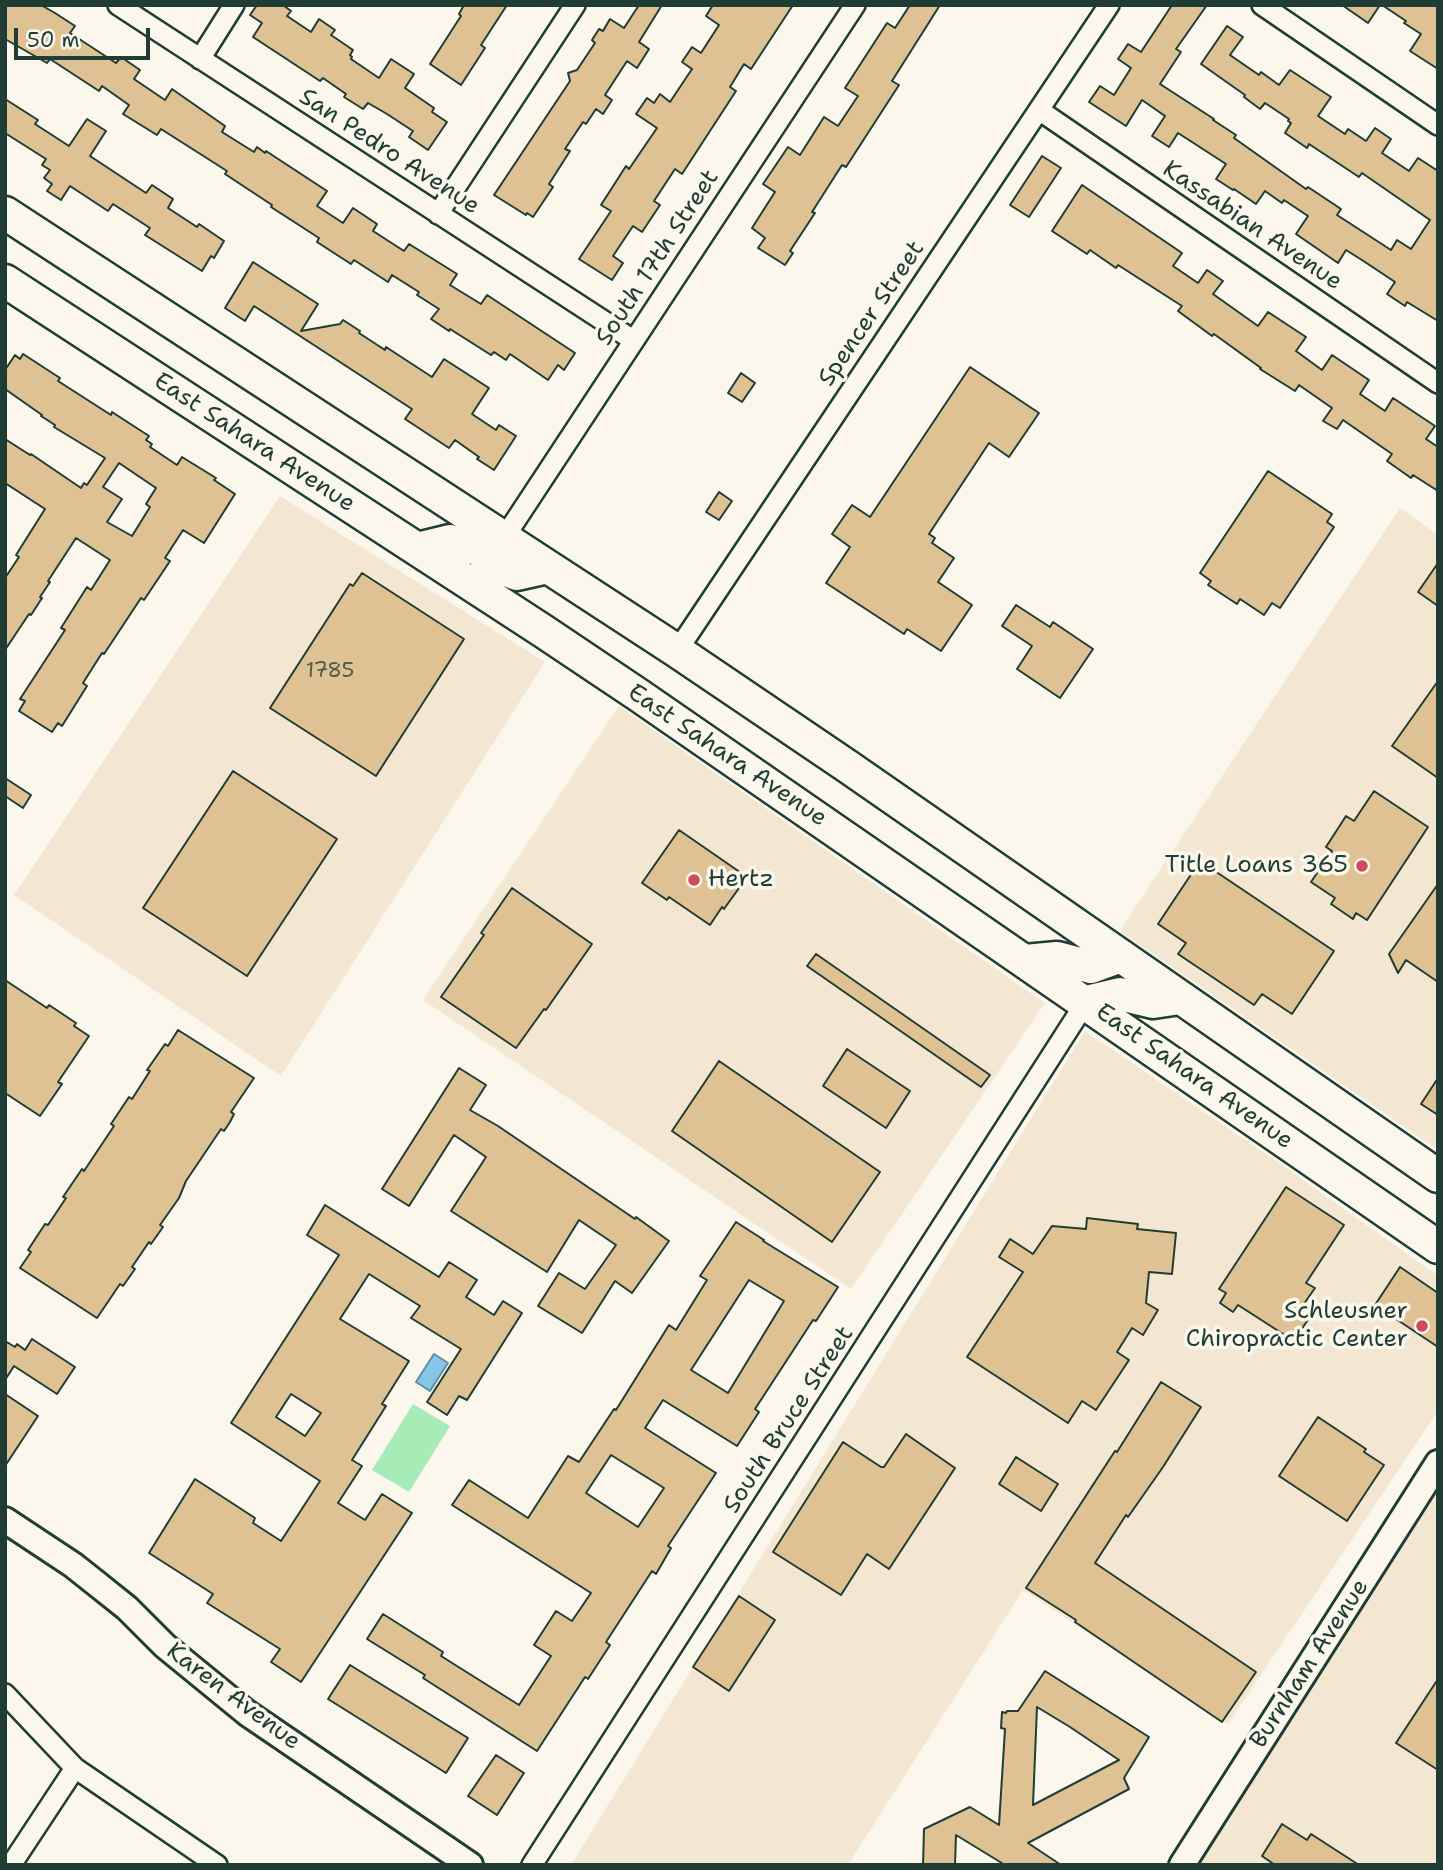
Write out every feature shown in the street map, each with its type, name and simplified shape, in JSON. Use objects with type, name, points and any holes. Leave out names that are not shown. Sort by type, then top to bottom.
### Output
[{"type":"main road","points":[[10,223],[677,651],[1438,1176]]},
{"type":"main road","name":"East Sahara Avenue","points":[[5,281],[637,694],[1438,1247]]},
{"type":"main road","points":[[417,549],[450,541],[463,547],[475,548],[504,538]]},
{"type":"main road","points":[[474,586],[486,571],[492,568],[501,568],[517,574],[548,567]]},
{"type":"main road","points":[[1025,961],[1057,958],[1091,967],[1121,956]]},
{"type":"main road","points":[[1086,1002],[1121,994],[1153,1002],[1180,998]]},
{"type":"street","name":"San Pedro Avenue","points":[[118,5],[633,340]]},
{"type":"street","points":[[200,59],[234,5]]},
{"type":"street","points":[[438,214],[575,5]]},
{"type":"street","name":"South 17th Street","points":[[504,538],[855,5]]},
{"type":"street","name":"Spencer Street","points":[[677,651],[1109,5]]},
{"type":"street","points":[[1262,5],[1438,125]]},
{"type":"street","name":"Kassabian Avenue","points":[[1039,110],[1438,383]]},
{"type":"street","name":"South Bruce Street","points":[[532,1865],[1086,1002]]},
{"type":"street","name":"Burnham Avenue","points":[[1182,1865],[1438,1463]]},
{"type":"street","name":"Karen Avenue","points":[[5,1520],[73,1565],[127,1608],[165,1646],[247,1713],[470,1865]]},
{"type":"street","points":[[5,1694],[75,1768],[217,1865]]},
{"type":"street","points":[[11,1865],[75,1768]]},
{"type":"shaded area","points":[[280,496],[545,662],[281,1076],[14,895]]},
{"type":"shaded area","points":[[1400,508],[1438,535],[1438,1150],[1121,932]]},
{"type":"shaded area","points":[[619,706],[1045,1003],[851,1289],[423,1000]]},
{"type":"shaded area","points":[[1085,1031],[1292,1172],[1438,1276],[1438,1411],[1228,1724],[1023,1590],[848,1865],[571,1865]]},
{"type":"shaded area","points":[[1438,1489],[1438,1865],[1197,1865]]},
{"type":"green space","points":[[413,1404],[450,1426],[409,1492],[372,1470]]},
{"type":"water","points":[[434,1354],[448,1363],[430,1391],[416,1382]]},
{"type":"building","points":[[5,5],[41,5],[55,13],[75,26],[70,33],[116,63],[121,57],[140,70],[134,79],[165,100],[172,89],[225,126],[222,132],[254,152],[257,147],[265,153],[266,151],[327,191],[317,206],[343,223],[353,208],[377,224],[373,231],[404,251],[409,244],[457,274],[450,285],[481,304],[487,295],[575,353],[564,370],[558,365],[548,380],[510,354],[506,360],[494,352],[491,355],[450,329],[449,331],[431,319],[439,309],[417,295],[419,292],[392,275],[388,282],[354,260],[351,264],[317,242],[319,238],[225,174],[227,171],[161,129],[157,135],[123,114],[129,105],[102,86],[99,91],[50,59],[47,63],[5,39]]},
{"type":"building","points":[[257,5],[283,5],[291,11],[287,16],[311,32],[319,19],[335,30],[331,35],[353,50],[351,59],[379,78],[391,59],[414,74],[405,88],[434,108],[432,112],[447,122],[428,150],[409,137],[413,131],[387,114],[368,103],[363,109],[344,97],[346,94],[323,78],[320,81],[253,37],[262,23],[250,15]]},
{"type":"building","points":[[464,5],[507,5],[481,45],[485,48],[461,85],[430,64],[461,16],[459,14]]},
{"type":"building","points":[[639,5],[662,5],[639,42],[649,49],[637,68],[627,61],[605,95],[612,100],[603,114],[596,109],[586,124],[583,122],[565,149],[570,151],[549,184],[553,187],[533,217],[494,195],[570,81],[568,73],[577,70],[595,43],[592,40],[599,29],[603,31],[610,19],[624,28]]},
{"type":"building","points":[[713,5],[793,5],[751,69],[744,64],[730,87],[736,91],[682,174],[675,169],[654,201],[660,205],[642,232],[633,226],[613,256],[623,263],[612,280],[579,259],[611,211],[601,205],[626,166],[629,169],[657,128],[636,114],[647,98],[654,103],[660,94],[670,102],[692,69],[682,62],[692,47],[701,53],[719,25],[706,16]]},
{"type":"building","points":[[910,5],[940,5],[892,81],[899,85],[846,167],[842,165],[812,212],[815,213],[790,251],[793,253],[785,265],[758,248],[765,238],[752,228],[775,192],[763,184],[788,147],[800,155],[824,117],[838,126],[858,96],[845,88],[887,23],[895,28]]},
{"type":"building","points":[[1172,5],[1207,5],[1176,49],[1181,52],[1160,84],[1214,119],[1236,135],[1234,138],[1306,189],[1308,187],[1341,209],[1337,215],[1391,250],[1397,240],[1411,249],[1430,220],[1362,173],[1359,177],[1309,144],[1307,148],[1285,133],[1291,123],[1289,119],[1265,103],[1260,109],[1201,64],[1227,26],[1243,37],[1230,55],[1259,75],[1261,72],[1279,85],[1290,70],[1331,97],[1318,116],[1345,134],[1348,129],[1366,141],[1375,128],[1391,139],[1382,153],[1409,171],[1418,158],[1438,171],[1438,321],[1407,302],[1405,306],[1387,294],[1395,282],[1346,250],[1338,263],[1296,234],[1308,216],[1284,200],[1282,203],[1265,191],[1256,204],[1216,179],[1226,164],[1178,133],[1169,147],[1152,136],[1165,116],[1142,100],[1126,126],[1089,102],[1100,86],[1114,95],[1131,68],[1118,59],[1128,44],[1141,52]]},
{"type":"building","points":[[1342,5],[1380,5],[1368,23]]},
{"type":"building","points":[[1382,5],[1438,5],[1438,69],[1410,51],[1421,34]]},
{"type":"building","points":[[5,99],[38,120],[35,124],[69,146],[87,119],[106,131],[90,156],[146,193],[152,185],[173,199],[168,208],[224,241],[214,258],[211,256],[202,271],[145,235],[150,228],[113,204],[108,211],[70,186],[61,200],[47,191],[52,184],[44,178],[50,170],[42,165],[46,159],[5,133]]},
{"type":"building","points":[[1042,156],[1061,168],[1029,217],[1010,205]]},
{"type":"building","points":[[1082,185],[1182,253],[1173,266],[1198,283],[1207,270],[1223,281],[1213,294],[1258,326],[1268,312],[1306,337],[1296,351],[1322,370],[1332,355],[1369,380],[1360,394],[1385,411],[1393,398],[1435,426],[1426,439],[1438,447],[1438,491],[1413,475],[1411,478],[1387,461],[1392,454],[1343,420],[1337,429],[1323,421],[1332,408],[1299,385],[1295,391],[1260,369],[1178,311],[1182,306],[1118,265],[1116,268],[1090,250],[1087,254],[1052,231]]},
{"type":"building","points":[[253,262],[318,304],[301,331],[340,324],[343,320],[385,350],[386,347],[432,377],[444,359],[489,388],[472,414],[496,430],[499,425],[516,436],[494,470],[455,440],[449,448],[405,419],[412,409],[254,306],[245,321],[225,308]]},
{"type":"building","points":[[23,354],[60,378],[58,381],[149,436],[146,440],[152,444],[150,447],[177,465],[182,457],[216,478],[214,480],[235,494],[204,543],[183,530],[165,558],[170,561],[144,600],[141,598],[104,654],[102,653],[83,683],[87,686],[62,726],[58,723],[52,732],[19,711],[25,701],[20,699],[65,630],[61,628],[87,587],[91,590],[110,560],[76,538],[48,581],[50,582],[40,597],[42,598],[5,650],[5,578],[45,509],[5,483],[5,439],[81,488],[84,483],[87,485],[105,458],[54,427],[55,425],[5,389],[5,370],[15,355],[20,359]],"holes":[[[119,463],[156,488],[146,504],[150,507],[132,536],[107,522],[122,499],[103,487]]]},
{"type":"building","points":[[970,367],[1039,413],[1009,457],[989,443],[929,534],[935,538],[932,543],[954,558],[938,582],[972,605],[941,651],[907,629],[904,634],[826,583],[850,547],[832,534],[852,505],[870,517]]},
{"type":"building","points":[[741,373],[755,383],[742,402],[728,393]]},
{"type":"building","points":[[1268,471],[1332,514],[1327,522],[1334,527],[1280,608],[1272,603],[1264,615],[1240,599],[1237,604],[1208,585],[1211,581],[1200,573]]},
{"type":"building","points":[[719,492],[732,501],[719,520],[706,512]]},
{"type":"building","points":[[1438,563],[1438,606],[1418,592]]},
{"type":"building","points":[[362,573],[464,639],[376,776],[270,708],[350,584],[353,586]]},
{"type":"building","points":[[1016,605],[1050,627],[1053,622],[1093,649],[1060,698],[1017,669],[1032,646],[1002,626]]},
{"type":"building","points":[[1438,681],[1438,778],[1392,746]]},
{"type":"building","points":[[233,771],[337,839],[247,976],[143,908]]},
{"type":"building","points":[[5,778],[31,795],[23,808],[5,796]]},
{"type":"building","name":"Title Loans 365","points":[[1374,791],[1428,827],[1367,920],[1356,913],[1353,919],[1331,904],[1335,898],[1311,882],[1332,851],[1326,847],[1346,816],[1354,821]]},
{"type":"building","name":"Hertz","points":[[679,830],[747,877],[710,925],[669,897],[667,900],[642,883]]},
{"type":"building","points":[[1200,861],[1334,951],[1292,1014],[1262,994],[1254,1005],[1178,954],[1186,943],[1158,924]]},
{"type":"building","points":[[1438,884],[1438,982],[1406,960],[1398,973],[1389,954]]},
{"type":"building","points":[[512,888],[592,944],[516,1048],[441,997],[484,935],[481,933]]},
{"type":"building","points":[[816,954],[990,1075],[981,1087],[807,966]]},
{"type":"building","points":[[5,980],[47,1008],[49,1005],[76,1023],[74,1026],[89,1036],[58,1082],[62,1084],[40,1116],[5,1093]]},
{"type":"building","points":[[178,1030],[254,1078],[231,1112],[234,1114],[230,1122],[224,1131],[221,1129],[186,1181],[179,1198],[160,1225],[163,1227],[151,1244],[149,1242],[132,1267],[135,1269],[123,1286],[120,1284],[97,1318],[20,1268],[45,1224],[48,1225],[66,1198],[63,1197],[114,1126],[111,1124],[129,1097],[132,1099],[150,1071],[147,1070]]},
{"type":"building","points":[[847,1049],[910,1091],[886,1128],[823,1086]]},
{"type":"building","points":[[719,1061],[880,1172],[832,1242],[672,1131]]},
{"type":"building","points":[[459,1068],[486,1085],[470,1110],[669,1241],[632,1293],[615,1281],[582,1333],[538,1306],[559,1273],[585,1289],[616,1245],[579,1220],[547,1272],[451,1211],[486,1157],[454,1135],[409,1206],[382,1189]]},
{"type":"building","points":[[1438,1078],[1438,1115],[1421,1104]]},
{"type":"building","points":[[1286,1187],[1344,1225],[1306,1283],[1315,1288],[1299,1311],[1309,1318],[1294,1341],[1238,1305],[1233,1312],[1220,1303],[1226,1293],[1219,1289]]},
{"type":"building","points":[[325,1205],[439,1277],[449,1262],[477,1280],[466,1297],[494,1315],[503,1301],[522,1313],[467,1400],[459,1396],[447,1415],[427,1402],[461,1349],[411,1318],[420,1306],[369,1274],[340,1319],[409,1361],[382,1404],[386,1406],[352,1460],[362,1466],[338,1503],[365,1520],[382,1494],[412,1513],[301,1682],[271,1662],[280,1649],[207,1603],[213,1594],[149,1553],[195,1479],[255,1518],[253,1523],[281,1541],[320,1481],[231,1423],[339,1255],[307,1235]],"holes":[[[291,1394],[321,1413],[305,1436],[276,1417]]]},
{"type":"building","points":[[1087,1218],[1138,1224],[1137,1229],[1176,1233],[1172,1274],[1149,1272],[1146,1303],[1158,1310],[1143,1335],[1132,1328],[1117,1352],[1129,1360],[1096,1410],[1082,1401],[1068,1423],[967,1357],[1023,1272],[999,1257],[1010,1239],[1033,1254],[1052,1226],[1086,1229]]},
{"type":"building","points":[[736,1222],[838,1287],[816,1321],[813,1320],[755,1409],[759,1412],[737,1446],[663,1400],[645,1428],[716,1473],[668,1546],[671,1548],[656,1574],[652,1571],[606,1642],[610,1645],[588,1679],[585,1677],[537,1751],[367,1639],[383,1614],[443,1652],[441,1656],[519,1705],[551,1656],[534,1645],[556,1611],[572,1621],[591,1593],[452,1505],[469,1480],[528,1518],[568,1456],[579,1462],[614,1409],[616,1410],[669,1325],[676,1330],[707,1280],[700,1276]],"holes":[[[749,1280],[784,1301],[728,1393],[691,1370]],[[611,1455],[664,1488],[638,1527],[586,1493]]]},
{"type":"building","name":"Schleusner Chiropractic Center","points":[[1400,1267],[1438,1293],[1438,1347],[1375,1305]]},
{"type":"building","points":[[32,1339],[75,1367],[57,1394],[14,1366],[5,1380],[5,1341],[15,1347],[17,1344],[25,1350]]},
{"type":"building","points":[[1161,1382],[1201,1407],[1163,1467],[1128,1517],[1126,1515],[1095,1563],[1256,1672],[1222,1722],[1026,1588]]},
{"type":"building","points":[[5,1394],[38,1416],[5,1466]]},
{"type":"building","points":[[1318,1417],[1366,1449],[1364,1452],[1384,1465],[1347,1521],[1279,1476]]},
{"type":"building","points":[[906,1434],[955,1468],[889,1569],[867,1554],[841,1595],[773,1552],[843,1442],[884,1467]]},
{"type":"building","points":[[1016,1457],[1058,1484],[1041,1511],[999,1484]]},
{"type":"building","points":[[739,1596],[775,1620],[729,1691],[693,1667]]},
{"type":"building","points":[[350,1665],[468,1738],[446,1773],[328,1699]]},
{"type":"building","points":[[1045,1671],[1149,1737],[1124,1778],[1129,1789],[1028,1843],[1061,1865],[1005,1865],[956,1835],[955,1865],[923,1865],[924,1829],[970,1807],[999,1825],[1005,1729],[1001,1728],[1002,1712],[1018,1711]],"holes":[[[1037,1707],[1119,1760],[1033,1805]]]},
{"type":"building","points":[[1438,1679],[1438,1770],[1396,1743]]},
{"type":"building","points":[[496,1755],[524,1773],[497,1815],[468,1796]]},
{"type":"building","points":[[1282,1824],[1307,1840],[1311,1834],[1359,1865],[1275,1865],[1262,1856]]},
{"type":"place","name":"Title Loans 365","points":[[1362,866]]},
{"type":"place","name":"Hertz","points":[[694,880]]},
{"type":"place","name":"Schleusner Chiropractic Center","points":[[1422,1326]]}]
